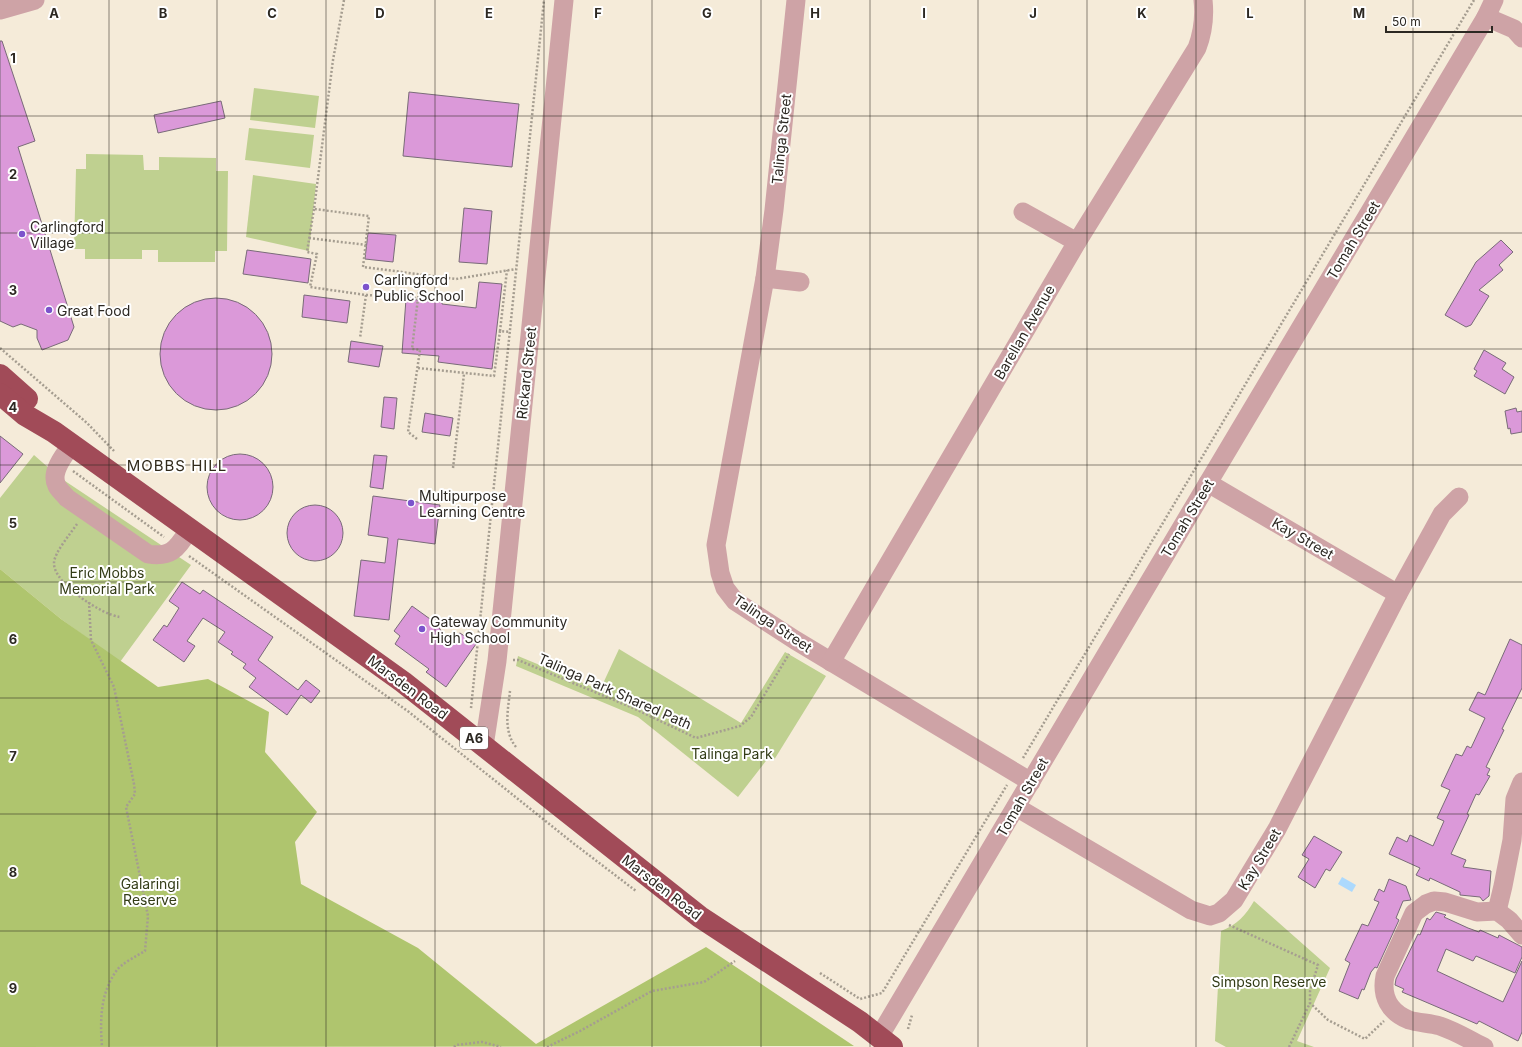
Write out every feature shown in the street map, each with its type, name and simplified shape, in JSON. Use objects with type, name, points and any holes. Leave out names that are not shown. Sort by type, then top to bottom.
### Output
[{"type":"highway","name":"Marsden Road","points":[[0,375],[36,407],[54,432]]},
{"type":"highway","name":"Marsden Road","points":[[0,394],[25,416],[54,432],[71,446],[372,660],[484,746],[700,917],[886,1042]]},
{"type":"street","points":[[0,10],[35,0]]},
{"type":"street","name":"Rickard Street","points":[[484,746],[497,661],[564,0]]},
{"type":"street","name":"Talinga Street","points":[[796,0],[774,210],[764,278],[716,545],[717,560],[725,588],[735,601],[831,662],[1031,782]]},
{"type":"street","name":"Barellan Avenue","points":[[831,662],[1078,242],[1196,48],[1202,32],[1205,14],[1203,0]]},
{"type":"street","points":[[1490,8],[1522,38]]},
{"type":"street","name":"Tomah Street","points":[[886,1042],[1016,807],[1490,8]]},
{"type":"street","points":[[1023,212],[1078,242]]},
{"type":"street","points":[[764,278],[800,282]]},
{"type":"street","points":[[71,446],[61,460],[55,477],[57,486],[67,498],[148,554],[159,556],[168,554],[178,547],[189,530]]},
{"type":"street","name":"Kay Street","points":[[1208,483],[1398,594]]},
{"type":"street","name":"Kay Street","points":[[1210,916],[1219,913],[1234,900],[1277,829],[1398,594],[1442,514],[1459,498]]},
{"type":"street","points":[[1497,911],[1507,868],[1515,799],[1522,782]]},
{"type":"street","points":[[1016,807],[1191,910],[1210,916]]},
{"type":"street","points":[[1484,1047],[1439,1026],[1409,1020],[1395,1012],[1384,998],[1384,976],[1414,913],[1419,907],[1434,901],[1445,902],[1477,912],[1497,911],[1509,920],[1522,935]]},
{"type":"path","points":[[344,0],[333,60],[307,252],[317,254],[310,287],[366,296],[418,298]]},
{"type":"path","name":"Rickard Street","points":[[472,708],[544,0]]},
{"type":"path","name":"Tomah Street","points":[[817,970],[860,999],[882,993],[1474,0]]},
{"type":"path","points":[[314,209],[369,216],[363,267],[456,279],[516,269]]},
{"type":"path","points":[[309,238],[366,245]]},
{"type":"path","points":[[418,368],[494,376],[507,270]]},
{"type":"path","points":[[417,439],[408,432],[420,350],[412,349],[422,275]]},
{"type":"path","points":[[360,338],[366,296]]},
{"type":"path","points":[[500,331],[510,332]]},
{"type":"path","points":[[0,348],[87,423],[98,436]]},
{"type":"path","points":[[453,468],[464,374]]},
{"type":"path","points":[[86,511],[60,548],[54,562],[56,574],[68,587],[102,611],[120,616]]},
{"type":"path","points":[[89,602],[91,640],[114,687],[134,784],[135,794],[126,807],[148,916],[145,951],[118,969],[103,997],[100,1022],[102,1047]]},
{"type":"path","name":"Talinga Park Shared Path","points":[[509,661],[518,660],[633,708],[696,738],[740,726],[746,722],[751,717],[790,652],[796,655]]},
{"type":"path","points":[[507,722],[510,739],[517,748]]},
{"type":"path","points":[[1210,916],[1318,965],[1310,992],[1310,1003],[1289,1047]]},
{"type":"path","points":[[547,1047],[652,992],[704,982],[750,951]]},
{"type":"path","points":[[1310,1003],[1328,1020],[1365,1039],[1395,1012]]},
{"type":"path","points":[[454,1047],[456,1045],[482,1042],[501,1047]]},
{"type":"green space","points":[[254,88],[319,96],[315,128],[250,120]]},
{"type":"green space","points":[[249,128],[314,135],[310,168],[245,160]]},
{"type":"green space","points":[[86,154],[143,155],[144,170],[159,170],[159,157],[216,158],[216,171],[228,171],[227,251],[215,251],[215,262],[158,262],[158,250],[142,250],[142,259],[85,259],[85,249],[74,249],[76,169],[86,169]]},
{"type":"green space","points":[[253,175],[316,184],[309,251],[246,237]]},
{"type":"green space","name":"Eric Mobbs Memorial Park","points":[[34,455],[59,477],[191,565],[120,662],[61,619],[0,569],[0,498]]},
{"type":"green space","name":"Galaringi Reserve","points":[[0,569],[61,619],[158,687],[208,679],[269,712],[265,752],[317,812],[295,842],[301,884],[418,948],[536,1044],[706,947],[854,1046],[0,1047]]},
{"type":"green space","name":"Talinga Park","points":[[619,649],[741,723],[785,652],[826,676],[774,760],[769,757],[738,797],[638,717],[516,666],[518,656],[600,690]]},
{"type":"green space","name":"Simpson Reserve","points":[[1254,901],[1330,968],[1297,1041],[1314,1047],[1226,1047],[1215,1041],[1221,931],[1232,926],[1240,919],[1248,911]]},
{"type":"water","points":[[1342,877],[1356,885],[1352,892],[1338,884]]},
{"type":"building","name":"Carlingford Village","points":[[0,41],[2,41],[35,141],[18,147],[74,327],[68,340],[42,350],[37,338],[37,330],[21,324],[13,327],[0,321]]},
{"type":"building","points":[[409,92],[519,104],[512,167],[403,156]]},
{"type":"building","points":[[221,101],[225,118],[158,133],[154,115]]},
{"type":"building","points":[[464,208],[492,211],[487,264],[459,262]]},
{"type":"building","points":[[368,233],[396,235],[393,262],[365,259]]},
{"type":"building","points":[[1501,240],[1513,252],[1499,265],[1503,270],[1479,290],[1489,296],[1471,325],[1466,327],[1445,315],[1476,262]]},
{"type":"building","points":[[247,250],[311,259],[308,283],[243,274]]},
{"type":"building","points":[[479,282],[502,284],[492,369],[438,362],[439,356],[402,353],[406,299],[442,302],[442,304],[476,308]]},
{"type":"building","points":[[304,295],[350,301],[347,323],[302,317]]},
{"type":"building","points":[[216,298],[238,302],[256,314],[268,332],[272,354],[268,376],[256,394],[238,406],[216,410],[194,406],[176,394],[164,376],[160,354],[164,332],[176,314],[194,302]]},
{"type":"building","points":[[351,341],[383,346],[379,367],[348,362]]},
{"type":"building","points":[[1484,350],[1506,363],[1502,369],[1514,377],[1505,394],[1474,376],[1477,371],[1474,369]]},
{"type":"building","points":[[384,397],[397,398],[394,429],[381,427]]},
{"type":"building","points":[[1516,408],[1517,412],[1522,411],[1522,432],[1511,434],[1510,428],[1508,429],[1505,411]]},
{"type":"building","points":[[425,413],[453,418],[450,436],[422,432]]},
{"type":"building","points":[[0,436],[23,454],[0,483]]},
{"type":"building","points":[[240,454],[253,457],[263,464],[270,474],[273,487],[270,500],[263,510],[253,517],[240,520],[227,517],[217,510],[210,500],[207,487],[210,474],[217,464],[227,457]]},
{"type":"building","points":[[374,455],[387,456],[383,489],[370,487]]},
{"type":"building","points":[[373,496],[440,505],[435,544],[398,539],[389,620],[354,616],[361,560],[385,563],[388,538],[368,535]]},
{"type":"building","points":[[315,505],[326,507],[335,513],[341,522],[343,533],[341,544],[335,553],[326,559],[315,561],[304,559],[295,553],[289,544],[287,533],[289,522],[295,513],[304,507]]},
{"type":"building","points":[[182,582],[200,594],[203,590],[273,637],[258,660],[298,690],[306,680],[320,691],[311,703],[301,695],[287,715],[249,687],[256,678],[243,668],[246,664],[231,654],[233,652],[218,642],[225,632],[203,618],[187,641],[195,646],[184,662],[153,640],[164,625],[167,627],[179,608],[169,601]]},
{"type":"building","points":[[412,606],[437,624],[444,636],[453,637],[460,633],[476,644],[446,687],[426,672],[429,669],[395,644],[400,636],[394,631]]},
{"type":"building","points":[[1510,639],[1522,645],[1522,688],[1486,767],[1490,769],[1487,775],[1490,776],[1479,795],[1476,794],[1467,814],[1469,815],[1451,854],[1466,860],[1463,867],[1491,871],[1489,896],[1483,901],[1480,897],[1460,895],[1460,892],[1430,878],[1429,881],[1416,875],[1420,868],[1389,854],[1397,837],[1407,842],[1410,835],[1433,846],[1444,821],[1437,818],[1450,790],[1441,786],[1456,754],[1462,756],[1467,746],[1471,748],[1485,718],[1469,710],[1478,692],[1485,695]]},
{"type":"building","points":[[1314,836],[1342,852],[1330,871],[1326,869],[1315,888],[1298,877],[1309,859],[1302,855]]},
{"type":"building","points":[[1389,879],[1406,886],[1411,900],[1403,901],[1396,918],[1399,920],[1377,968],[1375,967],[1371,972],[1364,990],[1362,989],[1358,999],[1339,991],[1350,963],[1345,960],[1362,924],[1368,926],[1379,902],[1374,900],[1379,889],[1384,892]]},
{"type":"building","points":[[1436,912],[1446,915],[1444,917],[1468,928],[1479,932],[1480,930],[1498,938],[1499,935],[1522,947],[1522,957],[1515,973],[1476,956],[1473,961],[1446,949],[1437,971],[1503,1002],[1522,961],[1522,1032],[1518,1041],[1479,1021],[1477,1024],[1402,992],[1404,989],[1395,985],[1396,979],[1418,934],[1420,935],[1427,918],[1430,920]]},
{"type":"place","name":"Carlingford Village","points":[[22,234]]},
{"type":"place","name":"Carlingford Public School","points":[[366,287]]},
{"type":"place","name":"Great Food","points":[[49,310]]},
{"type":"place","name":"Multipurpose Learning Centre","points":[[411,503]]},
{"type":"place","name":"Gateway Community High School","points":[[422,629]]},
{"type":"district","name":"MOBBS HILL","points":[[177,465]]}]
